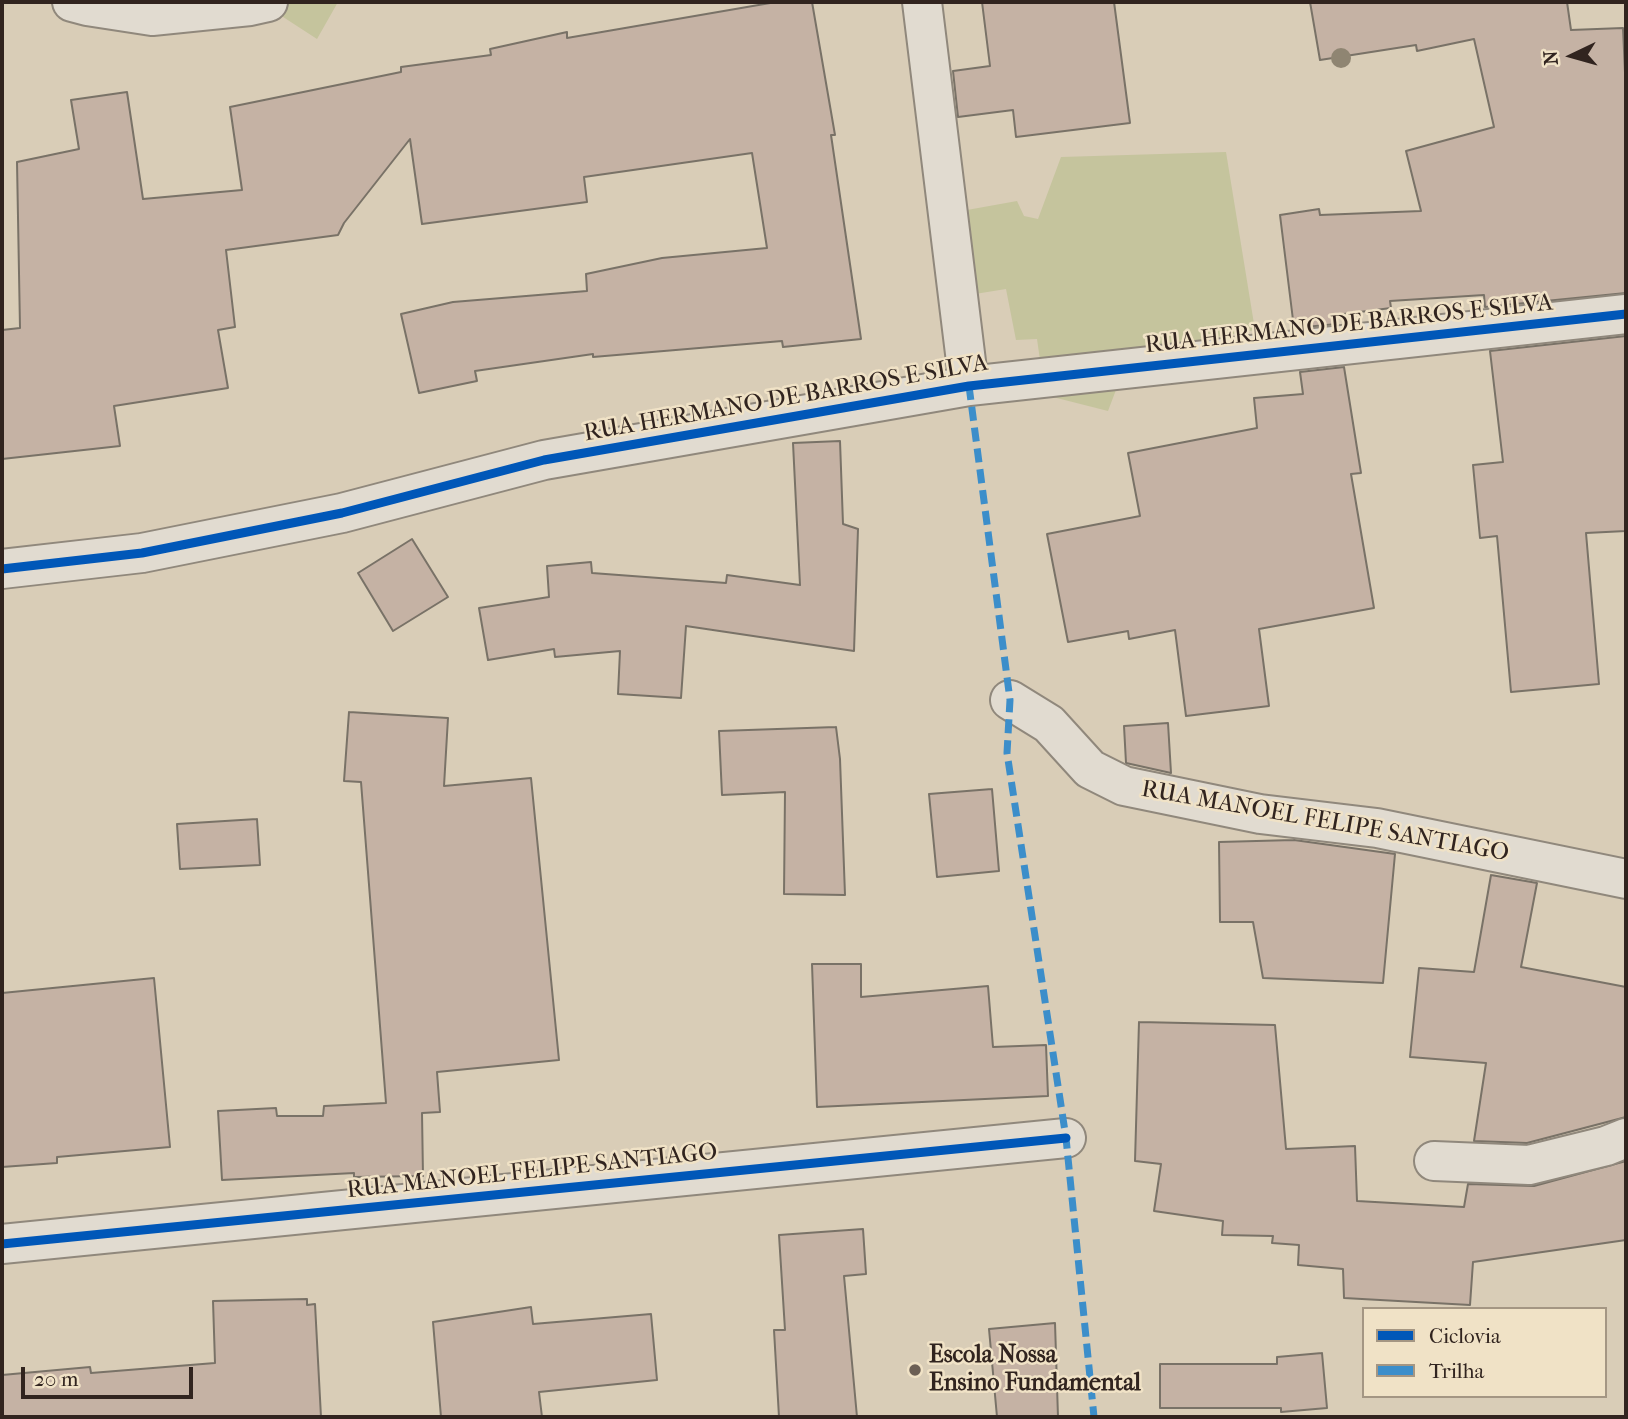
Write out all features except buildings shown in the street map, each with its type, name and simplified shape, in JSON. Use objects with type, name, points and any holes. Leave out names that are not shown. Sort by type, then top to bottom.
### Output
[{"type":"street","points":[[72,2],[152,16],[268,2]]},
{"type":"street","points":[[922,2],[969,386]]},
{"type":"street","name":"RUA HERMANO DE BARROS E SILVA","points":[[2,569],[142,553],[342,513],[544,460],[969,386],[1626,314]]},
{"type":"street","name":"RUA MANOEL FELIPE SANTIAGO","points":[[1010,700],[1049,724],[1090,769],[1124,786],[1261,814],[1377,828],[1626,879]]},
{"type":"street","name":"RUA MANOEL FELIPE SANTIAGO","points":[[2,1244],[1066,1138]]},
{"type":"street","points":[[1434,1161],[1529,1165],[1606,1146],[1626,1138]]},
{"type":"green space","points":[[260,2],[338,2],[317,39]]},
{"type":"green space","points":[[1226,152],[1255,330],[1130,353],[1108,411],[1045,395],[1037,339],[1016,340],[1006,289],[975,294],[967,210],[1017,201],[1024,216],[1038,219],[1061,157]]},
{"type":"marked path","points":[[969,386],[1010,700],[1007,753],[1066,1138],[1094,1417]]},
{"type":"cycle path","points":[[2,569],[142,553],[342,513],[544,460],[969,386],[1626,314]]},
{"type":"cycle path","points":[[2,1244],[1066,1138]]},
{"type":"place","name":"Escola Nossa Ensino Fundamental","points":[[915,1370]]}]
